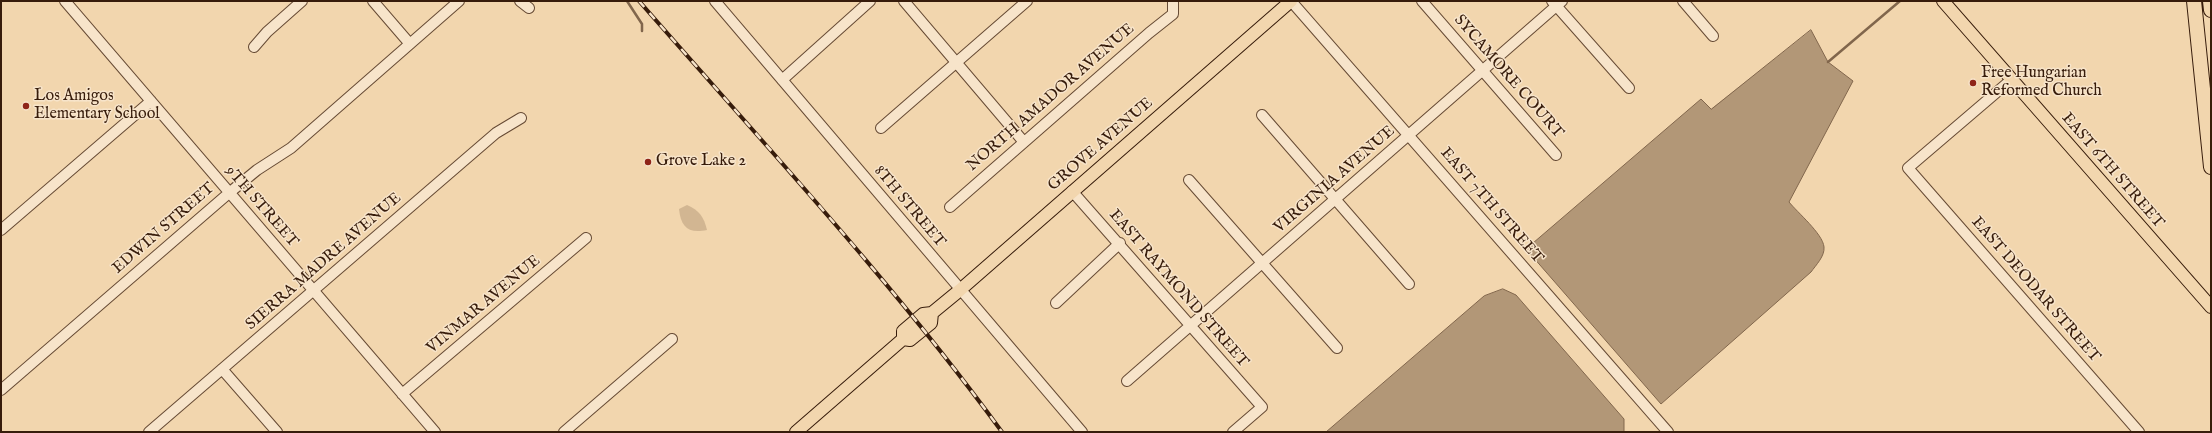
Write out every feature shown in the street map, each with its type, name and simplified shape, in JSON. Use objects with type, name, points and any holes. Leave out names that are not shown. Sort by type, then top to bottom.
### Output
[{"type":"highway","points":[[2194,1],[2211,168]]},
{"type":"highway","points":[[2210,1],[2211,10]]},
{"type":"main road","name":"GROVE AVENUE","points":[[796,432],[903,339],[910,340],[931,322],[932,313],[1291,1]]},
{"type":"main road","name":"EAST 6TH STREET","points":[[1943,1],[2210,305]]},
{"type":"street","name":"9TH STREET","points":[[65,1],[435,432]]},
{"type":"street","points":[[254,47],[267,32],[302,1]]},
{"type":"street","points":[[373,1],[410,44]]},
{"type":"street","name":"EDWIN STREET","points":[[1,390],[229,193],[257,170],[291,148],[459,1]]},
{"type":"street","points":[[520,1],[529,8]]},
{"type":"street","name":"8TH STREET","points":[[715,1],[1082,432]]},
{"type":"street","points":[[782,80],[870,1]]},
{"type":"street","points":[[904,1],[1023,141]]},
{"type":"street","points":[[881,128],[1027,1]]},
{"type":"street","name":"NORTH AMADOR AVENUE","points":[[950,207],[1023,141],[1173,14],[1173,1]]},
{"type":"street","name":"EAST 7TH STREET","points":[[1291,1],[1668,432]]},
{"type":"street","name":"SYCAMORE COURT","points":[[1422,1],[1556,155]]},
{"type":"street","points":[[1683,1],[1713,36]]},
{"type":"street","points":[[1557,3],[1629,88]]},
{"type":"street","name":"VIRGINIA AVENUE","points":[[1127,381],[1483,71],[1557,3]]},
{"type":"street","name":"EAST DEODAR STREET","points":[[2011,80],[1908,168],[2139,432]]},
{"type":"street","points":[[1,230],[151,101]]},
{"type":"street","points":[[1262,115],[1409,284]]},
{"type":"street","name":"SIERRA MADRE AVENUE","points":[[149,432],[496,134],[521,118]]},
{"type":"street","points":[[1190,180],[1337,348]]},
{"type":"street","name":"EAST RAYMOND STREET","points":[[1072,191],[1120,243],[1262,407],[1233,432]]},
{"type":"street","name":"VINMAR AVENUE","points":[[402,394],[586,238]]},
{"type":"street","points":[[1056,303],[1120,243]]},
{"type":"street","points":[[564,432],[672,339]]},
{"type":"street","points":[[222,369],[277,432]]},
{"type":"shaded area","points":[[1811,30],[1828,62],[1853,81],[1789,202],[1809,223],[1823,242],[1823,254],[1811,272],[1661,404],[1526,249],[1701,99],[1711,109]]},
{"type":"shaded area","points":[[687,205],[695,209],[700,214],[707,230],[690,230],[684,225],[679,209]]},
{"type":"shaded area","points":[[1503,289],[1516,295],[1624,419],[1624,432],[1326,432],[1484,296]]},
{"type":"waterway","points":[[627,1],[642,24],[642,31]]},
{"type":"waterway","points":[[1828,62],[1900,1]]},
{"type":"railway","points":[[639,1],[779,159],[871,266],[916,320],[1002,432]]},
{"type":"place","name":"Free Hungarian Reformed Church","points":[[1973,83]]},
{"type":"place","name":"Los Amigos Elementary School","points":[[26,106]]},
{"type":"place","name":"Grove Lake 2","points":[[648,162]]}]
